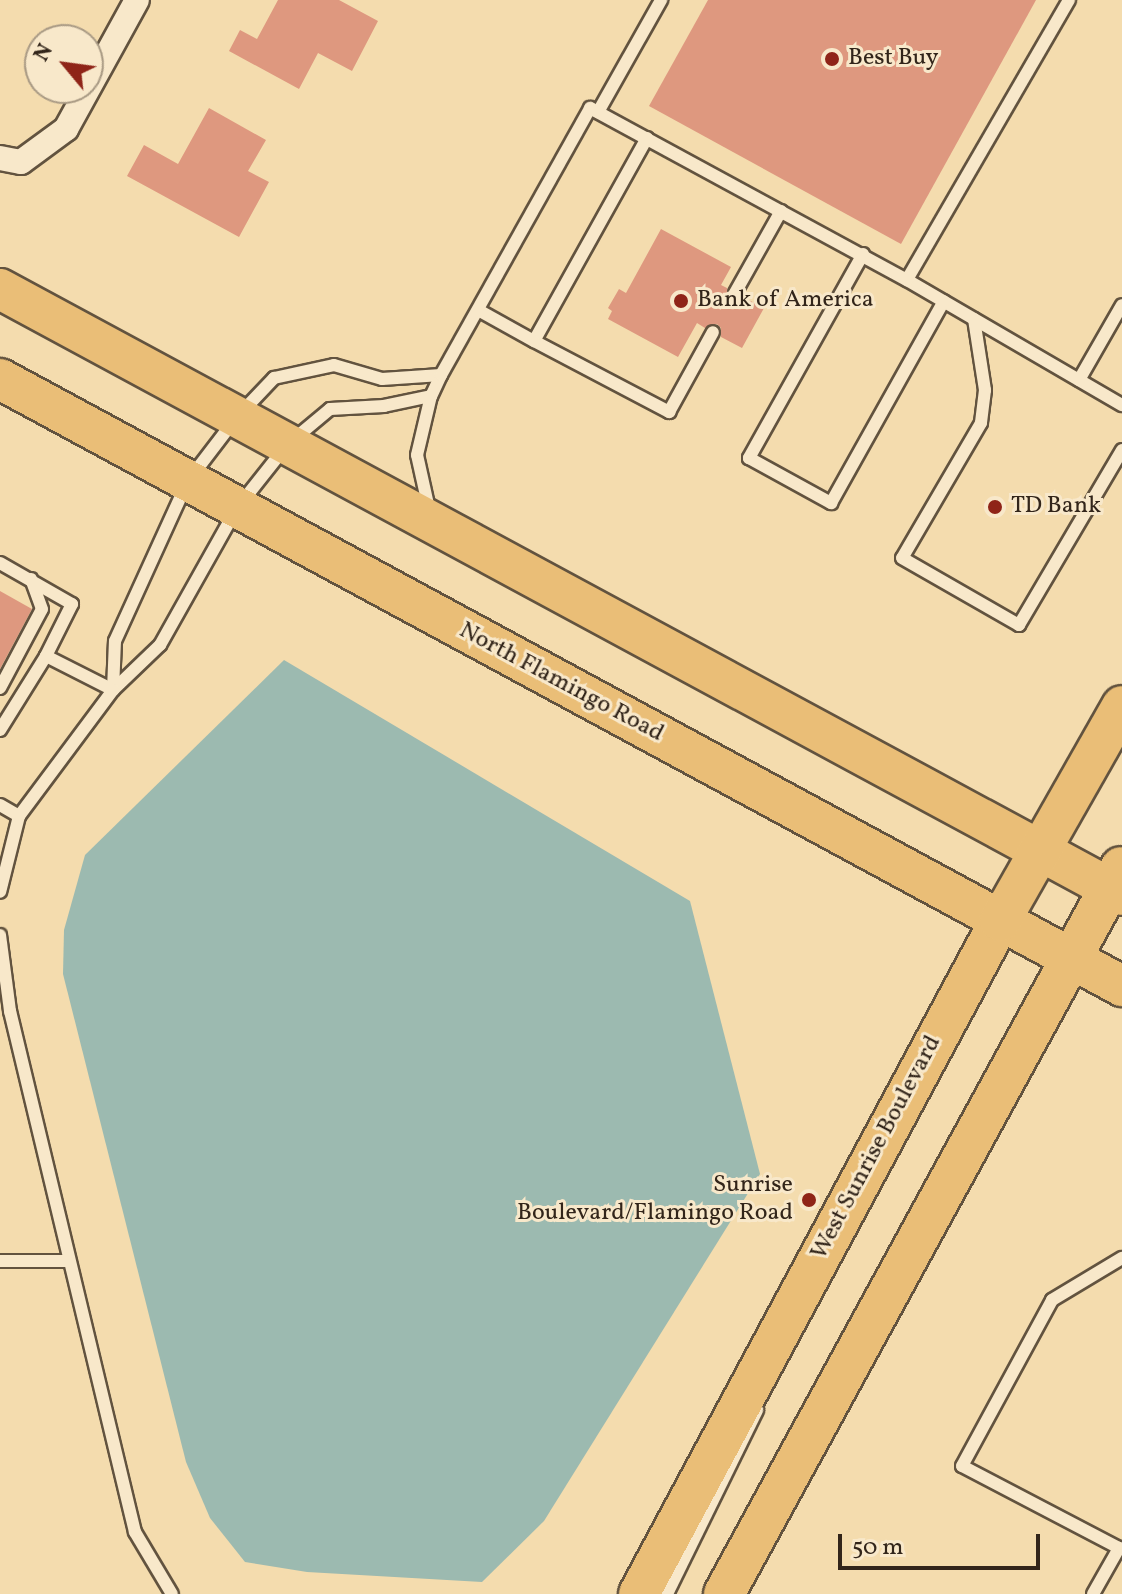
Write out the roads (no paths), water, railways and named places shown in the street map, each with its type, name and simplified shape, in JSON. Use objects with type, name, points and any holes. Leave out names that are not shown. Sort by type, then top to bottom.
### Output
[{"type":"highway","points":[[0,289],[1040,851],[1118,883],[1070,959],[724,1594]]},
{"type":"highway","name":"North Flamingo Road","points":[[0,379],[1122,986]]},
{"type":"highway","name":"West Sunrise Boulevard","points":[[639,1594],[1000,921],[1122,706]]},
{"type":"street","points":[[11,160],[66,129],[137,0]]},
{"type":"lane","points":[[598,112],[661,0]]},
{"type":"lane","points":[[907,280],[1069,0]]},
{"type":"lane","points":[[433,524],[417,455],[431,396],[590,108],[863,254],[1122,405]]},
{"type":"lane","points":[[534,341],[647,138]]},
{"type":"lane","points":[[735,293],[781,211]]},
{"type":"lane","points":[[863,254],[749,458],[831,503],[944,301]]},
{"type":"lane","points":[[1079,380],[1122,305]]},
{"type":"lane","points":[[478,310],[669,412],[713,332]]},
{"type":"lane","points":[[974,319],[985,390],[981,423],[902,558],[1019,625],[1122,450]]},
{"type":"lane","points":[[113,690],[115,641],[188,481],[237,417],[274,378],[334,365],[382,379],[441,375]]},
{"type":"lane","points":[[0,892],[19,816],[113,690],[160,645],[237,508],[287,445],[330,409],[384,406],[431,396]]},
{"type":"lane","points":[[0,563],[72,604],[46,656],[0,730]]},
{"type":"lane","points":[[0,688],[42,609],[31,579]]},
{"type":"lane","points":[[46,656],[113,690]]},
{"type":"lane","points":[[0,805],[19,816]]},
{"type":"lane","points":[[0,935],[10,1011],[135,1532],[172,1594]]},
{"type":"lane","points":[[1093,1594],[1119,1548],[962,1466],[1052,1300],[1122,1258]]},
{"type":"lane","points":[[0,1261],[69,1261]]},
{"type":"lane","points":[[667,1594],[751,1428],[759,1403],[758,1368]]},
{"type":"water","points":[[284,660],[690,901],[760,1174],[544,1521],[482,1582],[307,1572],[245,1562],[210,1518],[186,1462],[63,974],[64,930],[85,855]]},
{"type":"place","name":"Best Buy","points":[[832,59]]},
{"type":"place","name":"Bank of America","points":[[681,301]]},
{"type":"place","name":"TD Bank","points":[[995,507]]},
{"type":"place","name":"Sunrise Boulevard/Flamingo Road","points":[[809,1200]]}]
